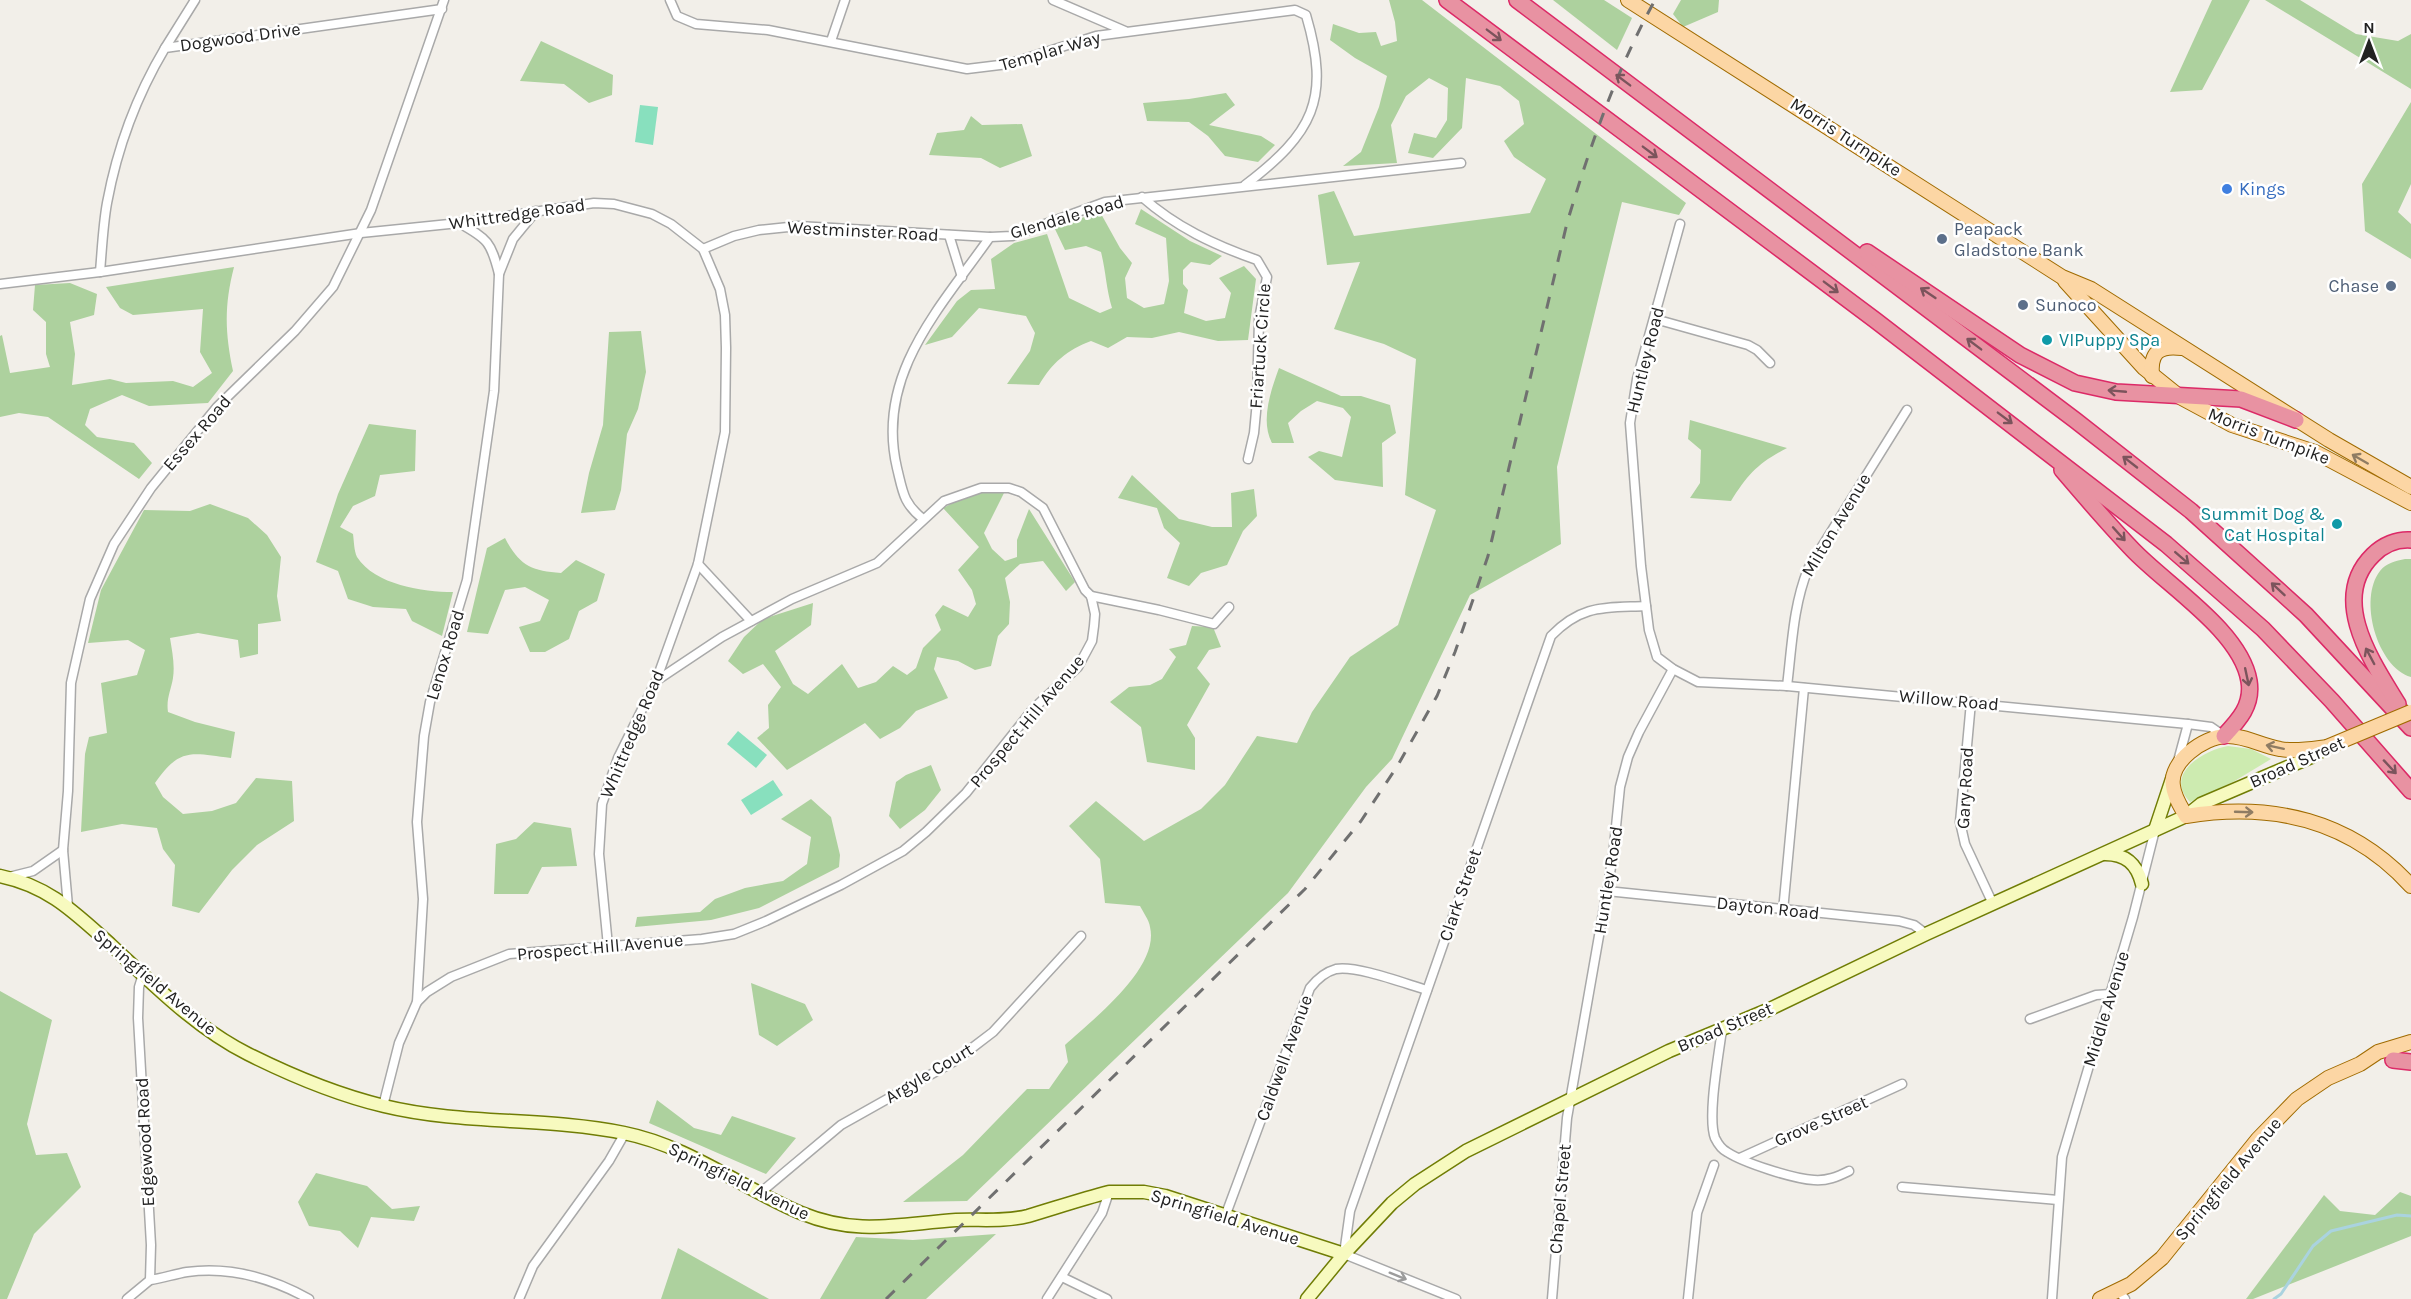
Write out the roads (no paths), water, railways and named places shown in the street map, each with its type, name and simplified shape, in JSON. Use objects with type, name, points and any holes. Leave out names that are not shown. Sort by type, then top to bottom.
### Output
[{"type":"highway","points":[[1448,0],[2038,443],[2166,544],[2263,629],[2332,701],[2411,791]]},
{"type":"highway","points":[[1517,0],[2066,413],[2191,511],[2306,615],[2411,726]]},
{"type":"highway","points":[[1703,141],[2010,349],[2046,370],[2074,383],[2095,389],[2241,399],[2296,420]]},
{"type":"highway","points":[[2038,443],[2131,548],[2218,627],[2241,658],[2249,680],[2248,701],[2243,714],[2224,736]]},
{"type":"highway","points":[[2411,540],[2395,541],[2368,560],[2358,579],[2355,604],[2358,629],[2369,656],[2411,726]]},
{"type":"highway","points":[[2393,1060],[2411,1062]]},
{"type":"main road","name":"Morris Turnpike","points":[[1628,0],[2062,277],[2091,289],[2346,451],[2411,487]]},
{"type":"main road","name":"Morris Turnpike","points":[[2062,277],[2152,376],[2175,394],[2232,424],[2315,452],[2411,503]]},
{"type":"main road","points":[[2152,376],[2152,360],[2157,352],[2170,347],[2184,348]]},
{"type":"main road","name":"Broad Street","points":[[1307,1299],[1344,1254],[1392,1203],[1431,1173],[1466,1151],[1669,1051],[1770,1009],[1926,934],[2186,816],[2202,804],[2311,757],[2327,747],[2411,712]]},
{"type":"main road","points":[[2186,816],[2173,790],[2174,772],[2185,758],[2208,741],[2224,736],[2240,737],[2288,750],[2327,747]]},
{"type":"main road","name":"Middle Avenue","points":[[2155,830],[2174,772]]},
{"type":"main road","name":"Broad Street","points":[[2186,816],[2224,811],[2274,814],[2300,819],[2349,836],[2386,861],[2411,886]]},
{"type":"main road","points":[[2104,854],[2117,855],[2129,860],[2137,869],[2142,884]]},
{"type":"main road","name":"Springfield Avenue","points":[[4,877],[46,892],[68,906],[207,1029],[246,1053],[330,1088],[383,1106],[429,1113],[625,1133],[673,1148],[760,1193],[816,1218],[848,1226],[884,1227],[939,1221],[1008,1219],[1027,1216],[1109,1192],[1144,1192],[1226,1214],[1344,1254]]},
{"type":"main road","name":"Springfield Avenue","points":[[2100,1299],[2122,1295],[2162,1258],[2258,1139],[2297,1099],[2328,1078],[2360,1064],[2378,1052],[2411,1042]]},
{"type":"main road","name":"Springfield Avenue","points":[[2360,1064],[2411,1057]]},
{"type":"street","points":[[165,48],[195,0]]},
{"type":"street","name":"Templar Way","points":[[670,0],[677,16],[696,24],[768,30],[967,69],[1008,64],[1096,36],[1301,11],[1306,15],[1317,56],[1318,80],[1313,106],[1300,135],[1287,150],[1245,185]]},
{"type":"street","points":[[831,41],[845,0]]},
{"type":"street","points":[[1053,0],[1125,31]]},
{"type":"street","name":"Dogwood Drive","points":[[100,272],[107,205],[115,168],[146,80],[165,48],[443,4]]},
{"type":"street","name":"Essex Road","points":[[68,906],[63,850],[68,791],[71,683],[90,599],[114,544],[151,488],[211,414],[295,331],[333,287],[361,233],[443,4]]},
{"type":"street","name":"Glendale Road","points":[[923,519],[909,508],[895,461],[891,436],[894,398],[905,365],[922,333],[990,237],[1012,236],[1105,202],[1461,163]]},
{"type":"street","name":"Friartuck Circle","points":[[1142,197],[1165,218],[1226,249],[1257,260],[1267,277],[1259,319],[1256,411],[1248,459]]},
{"type":"street","name":"Whittredge Road","points":[[0,284],[594,203],[614,204],[635,209],[671,224],[703,249],[720,289],[725,315],[725,432],[698,564],[656,681],[618,758],[602,804],[599,855],[608,946]]},
{"type":"street","name":"Lenox Road","points":[[383,1106],[399,1043],[417,1002],[423,898],[417,822],[424,736],[430,702],[467,580],[494,391],[500,274],[513,239],[536,211]]},
{"type":"street","points":[[459,222],[474,231],[492,247],[500,274]]},
{"type":"street","name":"Huntley Road","points":[[1569,1100],[1613,856],[1620,787],[1628,757],[1639,732],[1673,669],[1657,657],[1653,648],[1646,606],[1630,423],[1637,379],[1680,224]]},
{"type":"street","name":"Westminster Road","points":[[703,249],[734,236],[798,225],[990,237]]},
{"type":"street","points":[[949,235],[962,277]]},
{"type":"street","points":[[1655,319],[1748,345],[1757,350],[1770,363]]},
{"type":"street","name":"Milton Avenue","points":[[1787,686],[1796,609],[1800,589],[1808,569],[1907,410]]},
{"type":"street","name":"Prospect Hill Avenue","points":[[417,1002],[444,981],[509,954],[702,939],[734,934],[841,885],[903,851],[966,793],[1033,709],[1078,667],[1092,641],[1095,614],[1091,596],[1085,590],[1043,508],[1021,492],[1009,488],[968,490],[944,501],[877,563],[792,599],[694,655],[656,681]]},
{"type":"street","points":[[698,564],[751,621]]},
{"type":"street","points":[[1091,596],[1139,605],[1214,624],[1229,607]]},
{"type":"street","name":"Clark Street","points":[[1344,1254],[1350,1211],[1551,636],[1581,612],[1646,606]]},
{"type":"street","name":"Willow Road","points":[[1673,669],[1698,682],[1787,686],[2188,724],[2211,727],[2224,736]]},
{"type":"street","points":[[1783,910],[1804,688]]},
{"type":"street","name":"Gary Road","points":[[1971,702],[1960,822],[1965,844],[1993,904]]},
{"type":"street","name":"Middle Avenue","points":[[2174,772],[2188,724]]},
{"type":"street","name":"Middle Avenue","points":[[2052,1299],[2058,1200],[2065,1146],[2142,884],[2155,830]]},
{"type":"street","points":[[4,877],[33,871],[63,850]]},
{"type":"street","name":"Dayton Road","points":[[1607,891],[1899,921],[1914,925],[1926,934]]},
{"type":"street","name":"Argyle Court","points":[[760,1193],[841,1125],[953,1062],[993,1032],[1082,936]]},
{"type":"street","name":"Caldwell Avenue","points":[[1226,1214],[1310,988],[1315,981],[1329,972],[1345,969],[1427,990]]},
{"type":"street","name":"Edgewood Road","points":[[143,974],[139,987],[138,1018],[151,1245],[150,1280]]},
{"type":"street","points":[[2030,1018],[2096,995],[2110,994]]},
{"type":"street","points":[[1722,1029],[1713,1127],[1719,1145],[1740,1158],[1786,1174],[1814,1180],[1833,1179],[1849,1171]]},
{"type":"street","name":"Grove Street","points":[[1740,1158],[1902,1084]]},
{"type":"street","name":"Chapel Street","points":[[1552,1299],[1569,1100]]},
{"type":"street","points":[[519,1299],[533,1266],[609,1161],[625,1133]]},
{"type":"street","points":[[1688,1299],[1697,1213],[1714,1166]]},
{"type":"street","points":[[1902,1187],[2058,1200]]},
{"type":"street","points":[[1047,1299],[1102,1213],[1109,1192]]},
{"type":"street","name":"Springfield Avenue","points":[[1344,1254],[1455,1299]]},
{"type":"street","points":[[127,1299],[150,1280],[188,1272],[240,1272],[285,1285],[309,1299]]},
{"type":"street","points":[[1062,1277],[1107,1299]]},
{"type":"waterway","points":[[2274,1299],[2281,1294],[2313,1246],[2331,1231],[2397,1215],[2411,1216]]},
{"type":"railway","points":[[886,1299],[1305,889],[1361,821],[1398,765],[1437,696],[1455,652],[1488,556],[1567,223],[1616,81],[1655,0]]},
{"type":"place","name":"Kings","points":[[2227,189]]},
{"type":"place","name":"Peapack Gladstone Bank","points":[[1942,239]]},
{"type":"place","name":"Chase","points":[[2391,286]]},
{"type":"place","name":"Sunoco","points":[[2023,305]]},
{"type":"place","name":"VIPuppy Spa","points":[[2047,340]]},
{"type":"place","name":"Summit Dog & Cat Hospital","points":[[2337,524]]}]
